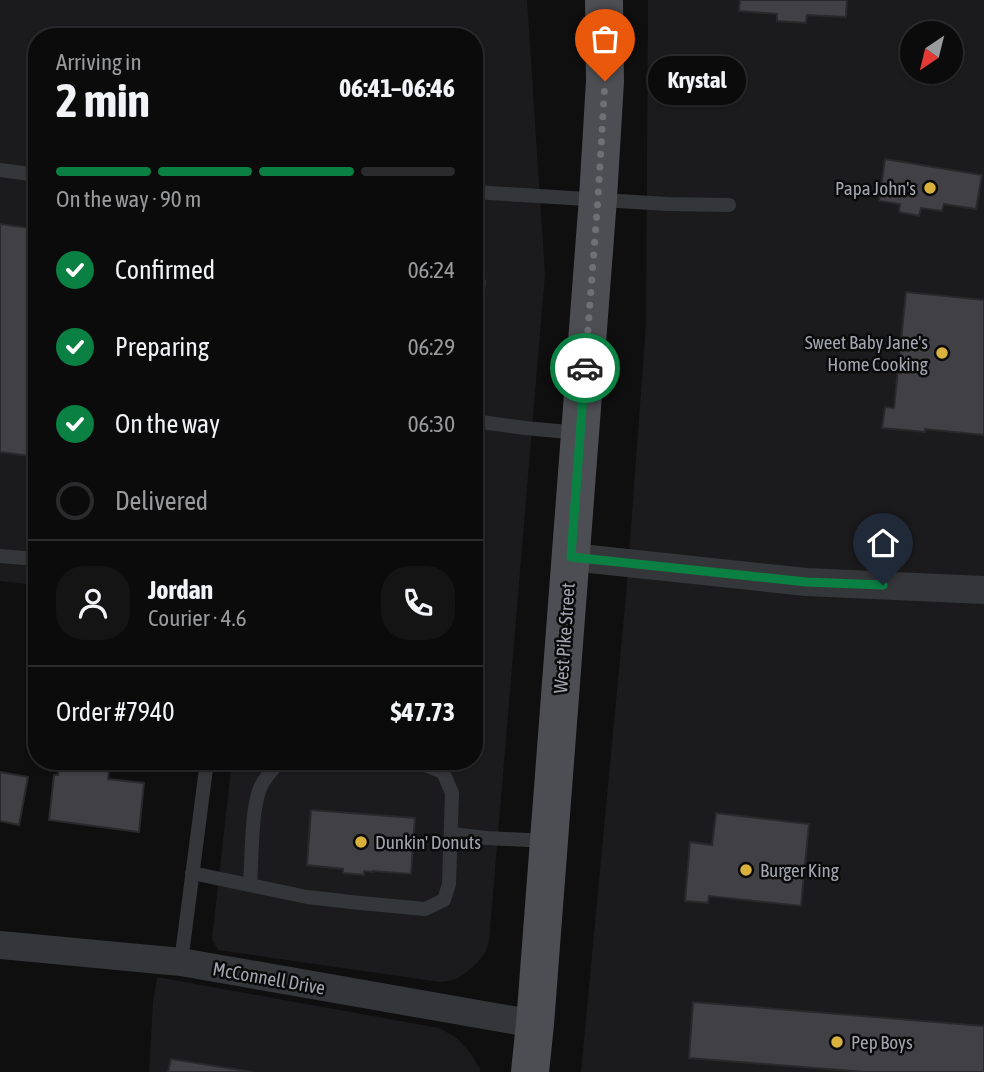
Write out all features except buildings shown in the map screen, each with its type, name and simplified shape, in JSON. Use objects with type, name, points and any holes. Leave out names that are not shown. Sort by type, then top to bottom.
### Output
[{"type":"main road","name":"West Pike Street","points":[[530,1072],[598,198],[605,81],[604,0]]},
{"type":"street","points":[[571,557],[806,582],[984,590]]},
{"type":"street","name":"McConnell Drive","points":[[0,945],[181,962],[535,1024]]},
{"type":"lane","points":[[0,170],[28,174]]},
{"type":"lane","points":[[483,192],[667,204],[729,205]]},
{"type":"lane","points":[[483,422],[580,433]]},
{"type":"lane","points":[[0,556],[28,558]]},
{"type":"lane","points":[[181,962],[206,770]]},
{"type":"lane","points":[[250,885],[254,814],[259,788],[273,770]]},
{"type":"lane","points":[[192,873],[307,897],[425,909],[444,900],[449,884],[452,793],[443,772],[438,770]]},
{"type":"lane","points":[[451,834],[549,841]]},
{"type":"shaded area","points":[[0,0],[527,0],[545,274],[489,941],[486,951],[477,963],[454,980],[440,982],[218,950],[212,939],[231,770],[483,770],[483,28],[28,28],[28,584],[0,581]]},
{"type":"shaded area","points":[[648,0],[984,0],[984,1072],[581,1072],[626,595],[646,324]]},
{"type":"shaded area","points":[[157,977],[439,1028],[457,1038],[471,1054],[480,1072],[149,1072]]},
{"type":"way so far","points":[[585,368],[605,81]]},
{"type":"place","name":"Krystal","points":[[605,81]]},
{"type":"place","name":"Papa John's","points":[[930,188]]},
{"type":"place","name":"Sweet Baby Jane's Home Cooking","points":[[942,353]]},
{"type":"place","name":"Dunkin' Donuts","points":[[361,842]]},
{"type":"place","name":"Burger King","points":[[746,870]]},
{"type":"place","name":"Pep Boys","points":[[837,1042]]},
{"type":"route","points":[[585,368],[571,557],[806,582],[883,585]]}]
